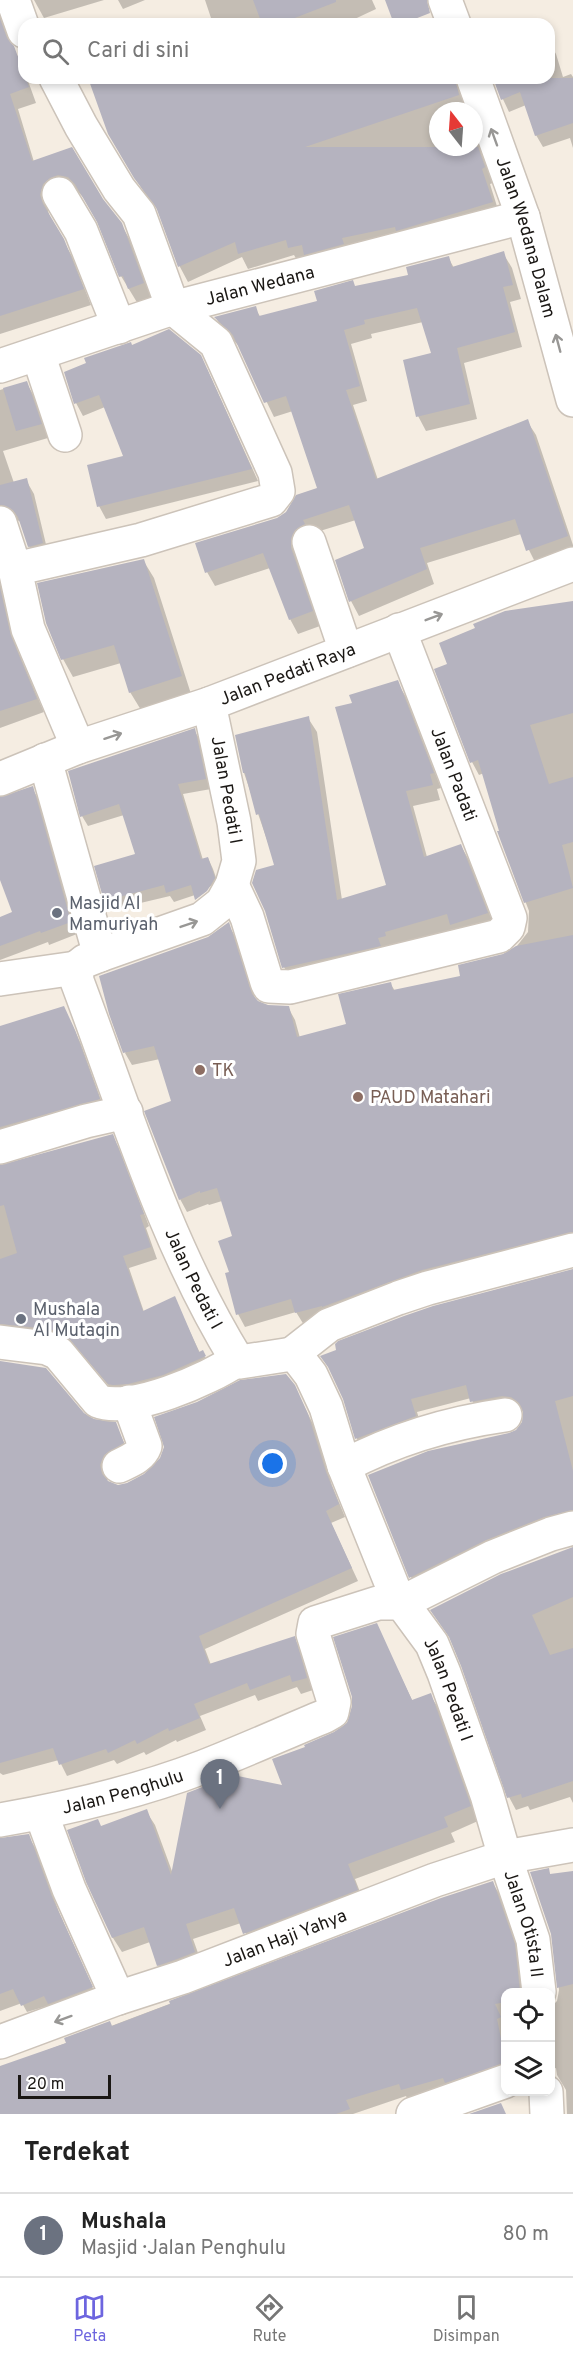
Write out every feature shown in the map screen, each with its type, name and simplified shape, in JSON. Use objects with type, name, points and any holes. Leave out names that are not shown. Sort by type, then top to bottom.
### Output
[{"type":"street","points":[[13,0],[19,18]]},
{"type":"street","points":[[445,0],[452,18]]},
{"type":"street","points":[[15,569],[192,526],[271,500],[278,491],[275,473],[216,343],[173,308],[139,214],[114,180],[81,126],[59,84]]},
{"type":"street","name":"Jalan Wedana Dalam","points":[[475,84],[523,217],[573,400]]},
{"type":"street","points":[[59,194],[81,231],[119,327]]},
{"type":"street","name":"Jalan Wedana","points":[[0,366],[173,308],[523,217]]},
{"type":"street","points":[[38,354],[65,435]]},
{"type":"street","points":[[0,523],[15,569],[28,629],[78,747]]},
{"type":"street","points":[[309,542],[346,651]]},
{"type":"street","name":"Jalan Pedati Raya","points":[[0,779],[78,747],[209,704],[573,564]]},
{"type":"street","name":"Jalan Padati","points":[[232,885],[246,917],[267,982],[269,986],[275,988],[290,987],[499,936],[508,927],[510,918],[399,630]]},
{"type":"street","name":"Jalan Pedati I","points":[[209,704],[234,822],[239,861],[232,885],[222,903],[202,919],[88,962],[77,981],[180,1255],[217,1328],[237,1360]]},
{"type":"street","points":[[0,979],[88,962],[45,760]]},
{"type":"street","points":[[0,1147],[86,1121],[126,1112]]},
{"type":"street","points":[[0,1342],[47,1348],[58,1353],[98,1401],[107,1405],[129,1402],[161,1396],[218,1372],[237,1360],[244,1362],[292,1354],[329,1325],[398,1298],[573,1250]]},
{"type":"street","name":"Jalan Pedati I","points":[[292,1354],[311,1375],[326,1407],[344,1466],[396,1595],[432,1644],[487,1795],[505,1857]]},
{"type":"street","points":[[119,1466],[134,1459],[145,1446],[129,1402]]},
{"type":"street","points":[[344,1466],[375,1449],[409,1437],[451,1425],[505,1415]]},
{"type":"street","name":"Jalan Penghulu","points":[[0,1820],[41,1813],[134,1789],[201,1768],[325,1716],[332,1712],[333,1696],[313,1634],[313,1625],[378,1603],[401,1603],[493,1557],[551,1534],[573,1528]]},
{"type":"street","points":[[41,1813],[69,1889],[118,1998]]},
{"type":"street","name":"Jalan Haji Yahya","points":[[0,2042],[118,1998],[194,1973],[435,1881],[505,1857],[573,1845]]},
{"type":"street","name":"Jalan Otista II","points":[[505,1857],[533,1940],[539,1988]]},
{"type":"street","points":[[414,2114],[501,2083]]},
{"type":"street","points":[[546,2096],[547,2114]]},
{"type":"building","points":[[253,0],[336,0],[336,2],[295,18],[260,18]]},
{"type":"building","points":[[385,0],[427,0],[430,13],[417,18],[392,18]]},
{"type":"building","points":[[0,19],[7,38],[14,46],[18,57],[18,84],[28,84],[29,87],[10,94],[32,161],[72,147],[103,199],[122,223],[144,283],[128,289],[123,276],[119,277],[97,222],[75,184],[68,177],[58,175],[43,184],[40,195],[64,239],[84,289],[0,316]]},
{"type":"building","points":[[555,78],[573,78],[573,123],[535,136],[520,92],[501,100],[495,84],[555,84]]},
{"type":"building","points":[[90,84],[456,84],[459,95],[438,102],[429,102],[429,105],[305,147],[429,147],[429,156],[481,156],[485,167],[482,169],[493,202],[396,231],[395,227],[342,238],[344,244],[304,255],[302,245],[288,248],[286,240],[238,254],[235,242],[178,267],[156,207],[134,178],[108,134]]},
{"type":"building","points":[[504,251],[513,285],[503,287],[515,332],[457,348],[470,404],[416,417],[403,360],[431,353],[417,308],[364,320],[365,324],[344,330],[360,386],[346,390],[376,479],[528,419],[568,536],[526,551],[515,519],[420,548],[427,569],[349,602],[335,560],[364,548],[349,505],[303,520],[305,524],[295,530],[291,539],[291,548],[313,611],[289,620],[263,553],[205,573],[195,543],[277,518],[286,512],[296,495],[317,488],[286,396],[264,403],[233,335],[214,317],[256,306],[259,316],[317,301],[314,291],[353,280],[355,286],[408,275],[406,267],[449,256],[452,267]]},
{"type":"building","points":[[169,329],[201,355],[252,469],[97,507],[87,465],[123,456],[99,395],[74,404],[64,372],[86,363],[84,358],[131,342],[132,345]]},
{"type":"building","points":[[27,381],[42,424],[16,431],[3,388]]},
{"type":"building","points":[[27,478],[43,543],[28,547],[18,517],[13,510],[0,505],[0,485]]},
{"type":"building","points":[[144,559],[182,676],[129,693],[114,645],[61,660],[46,623],[37,583]]},
{"type":"building","points":[[0,588],[11,636],[37,699],[0,711]]},
{"type":"building","points":[[573,601],[573,713],[530,725],[549,784],[573,777],[573,842],[562,845],[573,888],[524,903],[497,831],[499,831],[478,760],[470,763],[434,669],[447,664],[439,643],[475,628],[473,624],[505,611]]},
{"type":"building","points":[[398,680],[434,773],[430,774],[433,785],[406,791],[424,857],[461,844],[488,913],[450,925],[447,914],[385,932],[386,936],[378,938],[381,946],[282,968],[265,911],[252,883],[256,870],[274,865],[259,814],[256,815],[245,773],[243,773],[235,735],[309,716],[337,900],[386,885],[335,707],[352,703],[349,695]]},
{"type":"building","points":[[195,728],[206,779],[178,784],[201,859],[208,857],[215,878],[207,891],[195,900],[191,885],[166,893],[164,885],[104,901],[94,866],[135,854],[119,804],[80,817],[68,771]]},
{"type":"building","points":[[33,786],[71,922],[0,946],[0,917],[12,912],[0,880],[0,797]]},
{"type":"building","points":[[229,922],[252,994],[258,1001],[268,1005],[289,1006],[297,1037],[346,1024],[338,994],[391,982],[393,990],[460,976],[458,965],[503,954],[516,946],[573,935],[573,1232],[422,1270],[322,1307],[295,1313],[291,1299],[236,1315],[225,1273],[229,1272],[218,1241],[232,1236],[217,1188],[200,1193],[200,1191],[179,1200],[144,1111],[171,1101],[154,1046],[123,1053],[99,976],[208,937]]},
{"type":"building","points":[[64,1006],[100,1099],[0,1127],[0,1026]]},
{"type":"building","points":[[113,1134],[144,1214],[140,1215],[151,1247],[123,1256],[143,1311],[175,1296],[199,1352],[203,1350],[206,1356],[163,1375],[128,1384],[113,1385],[108,1384],[66,1336],[50,1329],[0,1324],[0,1259],[17,1253],[4,1205],[0,1206],[0,1165]]},
{"type":"building","points":[[573,1269],[573,1396],[555,1401],[573,1471],[573,1510],[544,1517],[486,1540],[409,1578],[368,1475],[428,1451],[509,1433],[516,1430],[522,1422],[523,1411],[519,1403],[511,1397],[502,1396],[470,1402],[466,1385],[411,1399],[416,1416],[355,1439],[343,1399],[328,1367],[320,1356],[336,1350],[335,1344],[338,1341],[433,1306]]},
{"type":"building","points":[[0,1361],[46,1368],[84,1413],[94,1419],[116,1422],[124,1443],[104,1455],[100,1465],[102,1474],[108,1481],[118,1485],[144,1474],[160,1458],[164,1447],[154,1417],[197,1402],[240,1380],[286,1374],[295,1385],[308,1414],[326,1472],[339,1504],[326,1511],[352,1568],[199,1636],[209,1664],[295,1636],[307,1678],[292,1682],[290,1675],[250,1690],[247,1683],[194,1704],[200,1718],[169,1731],[168,1728],[137,1744],[135,1740],[108,1753],[106,1749],[59,1765],[53,1748],[0,1763]]},
{"type":"building","points":[[573,1547],[573,1597],[532,1615],[550,1655],[573,1648],[573,1781],[522,1798],[521,1794],[507,1798],[461,1666],[449,1637],[430,1610],[501,1574]]},
{"type":"building","points":[[377,1623],[412,1700],[431,1693],[471,1806],[444,1817],[448,1827],[348,1864],[358,1890],[243,1934],[234,1908],[186,1924],[195,1952],[177,1959],[157,1966],[144,1927],[112,1938],[86,1882],[67,1830],[98,1819],[101,1826],[147,1809],[171,1875],[187,1793],[233,1775],[282,1785],[272,1759],[305,1747],[304,1745],[334,1732],[347,1723],[352,1697],[333,1637]]},
{"type":"building","points":[[29,1834],[52,1897],[93,1987],[48,2004],[44,1996],[21,2006],[13,1989],[0,1994],[0,1838]]},
{"type":"building","points":[[549,1868],[550,1874],[573,1871],[573,1984],[557,1988],[551,1934],[530,1872]]},
{"type":"building","points":[[493,1881],[515,1944],[520,1988],[501,1988],[501,2003],[495,2004],[501,2017],[497,2019],[501,2039],[501,2065],[445,2083],[443,2078],[401,2090],[399,2084],[346,2100],[350,2109],[336,2114],[0,2114],[0,2066],[66,2043],[64,2038],[110,2021],[112,2026],[170,2004],[169,2001],[441,1898]]},
{"type":"building","points":[[501,2103],[506,2114],[469,2114]]},
{"type":"place","name":"Masjid Al Mamuriyah","points":[[57,913]]},
{"type":"place","name":"TK","points":[[200,1070]]},
{"type":"place","name":"PAUD Matahari","points":[[358,1097]]},
{"type":"place","name":"Mushala Al Mutaqin","points":[[21,1319]]},
{"type":"place","name":"Mushala","points":[[220,1809]]}]
